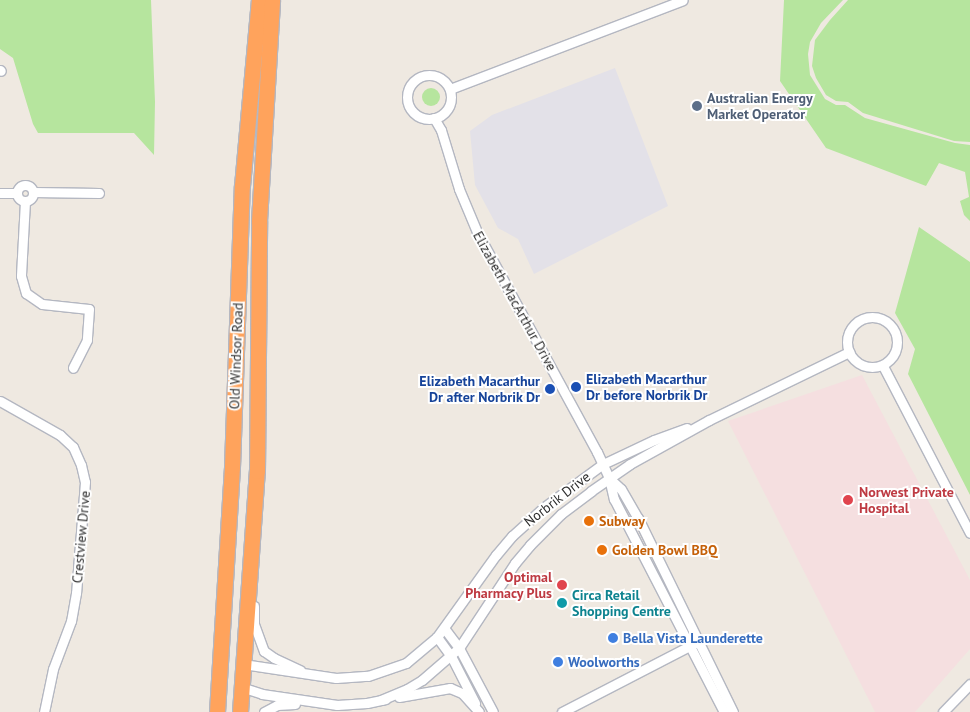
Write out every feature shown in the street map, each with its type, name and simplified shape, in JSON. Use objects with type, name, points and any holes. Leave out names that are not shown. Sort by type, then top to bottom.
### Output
[{"type":"highway","points":[[249,0],[250,94]]},
{"type":"highway","name":"Old Windsor Road","points":[[216,712],[231,476],[242,186],[259,0]]},
{"type":"highway","name":"Old Windsor Road","points":[[240,712],[257,471],[259,221],[272,0]]},
{"type":"highway","points":[[268,85],[279,0]]},
{"type":"highway","points":[[219,661],[244,664]]},
{"type":"highway","points":[[219,661],[231,679],[241,687]]},
{"type":"street","points":[[450,89],[683,0]]},
{"type":"street","points":[[428,75],[441,79],[450,89],[450,104],[445,112],[434,118],[421,117],[411,110],[407,97],[408,90],[417,78],[428,75]]},
{"type":"street","name":"Elizabeth MacArthur Drive","points":[[434,118],[441,130],[459,189],[477,232],[604,464],[614,499],[694,644]]},
{"type":"street","points":[[22,184],[30,186],[33,192],[31,198],[25,201],[19,199],[16,193],[22,184]]},
{"type":"street","points":[[33,192],[99,193]]},
{"type":"street","points":[[0,193],[16,193]]},
{"type":"street","points":[[25,201],[21,276],[26,293],[42,304],[89,308],[87,340],[73,368]]},
{"type":"street","points":[[874,317],[886,321],[892,327],[897,343],[891,358],[883,366],[863,365],[849,352],[848,338],[850,330],[858,322],[874,317]]},
{"type":"street","name":"Norbrik Drive","points":[[381,700],[407,689],[451,656],[459,648],[530,545],[561,514],[609,478],[709,420],[849,352]]},
{"type":"street","points":[[883,366],[970,533]]},
{"type":"street","name":"Crestview Drive","points":[[0,401],[60,434],[73,447],[82,465],[86,482],[76,593],[71,621],[53,669],[44,712]]},
{"type":"street","name":"Norbrik Drive","points":[[244,664],[321,677],[352,678],[383,672],[406,663],[437,637],[512,536],[543,508],[604,464],[654,440],[709,420]]},
{"type":"street","points":[[257,471],[254,624],[257,635],[264,651],[274,658],[321,677]]},
{"type":"street","points":[[609,478],[621,489],[638,518],[724,712]]},
{"type":"street","points":[[444,628],[459,648],[493,712]]},
{"type":"street","name":"Norbrik Drive","points":[[437,637],[451,656],[480,712]]},
{"type":"street","points":[[562,712],[694,644]]},
{"type":"street","points":[[694,644],[734,712]]},
{"type":"street","points":[[943,712],[970,684]]},
{"type":"street","name":"Norbrik Drive","points":[[241,687],[262,694],[318,703],[352,705],[450,688],[462,693],[480,712]]},
{"type":"street","points":[[264,712],[270,708],[286,704],[318,703]]},
{"type":"shaded area","points":[[615,68],[668,206],[534,274],[518,239],[498,228],[475,185],[470,131],[492,115]]},
{"type":"shaded area","name":"Norwest Private Hospital","points":[[862,375],[970,580],[970,649],[915,712],[875,712],[728,421]]},
{"type":"green space","points":[[0,0],[151,0],[155,102],[154,155],[134,133],[38,133],[33,124],[13,58],[0,49]]},
{"type":"green space","points":[[784,0],[843,0],[821,23],[810,42],[808,54],[810,75],[825,99],[836,105],[845,105],[865,118],[955,143],[970,145],[970,221],[964,215],[960,201],[969,197],[965,172],[939,163],[926,186],[826,148],[780,81]]},
{"type":"green space","points":[[848,0],[970,0],[970,142],[954,141],[863,113],[848,102],[836,101],[826,95],[816,78],[812,66],[815,40]]},
{"type":"green space","points":[[431,88],[439,93],[440,97],[435,105],[431,106],[423,101],[422,97],[427,89]]},
{"type":"green space","points":[[919,227],[970,262],[970,495],[908,374],[915,349],[895,313]]},
{"type":"place","name":"Australian Energy Market Operator","points":[[697,106]]},
{"type":"place","name":"Elizabeth Macarthur Dr before Norbrik Dr","points":[[576,387]]},
{"type":"place","name":"Elizabeth Macarthur Dr after Norbrik Dr","points":[[550,389]]},
{"type":"place","name":"Norwest Private Hospital","points":[[848,500]]},
{"type":"place","name":"Subway","points":[[589,521]]},
{"type":"place","name":"Golden Bowl BBQ","points":[[602,550]]},
{"type":"place","name":"Optimal Pharmacy Plus","points":[[562,585]]},
{"type":"place","name":"Circa Retail Shopping Centre","points":[[562,603]]},
{"type":"place","name":"Bella Vista Launderette","points":[[613,638]]},
{"type":"place","name":"Woolworths","points":[[558,662]]}]
